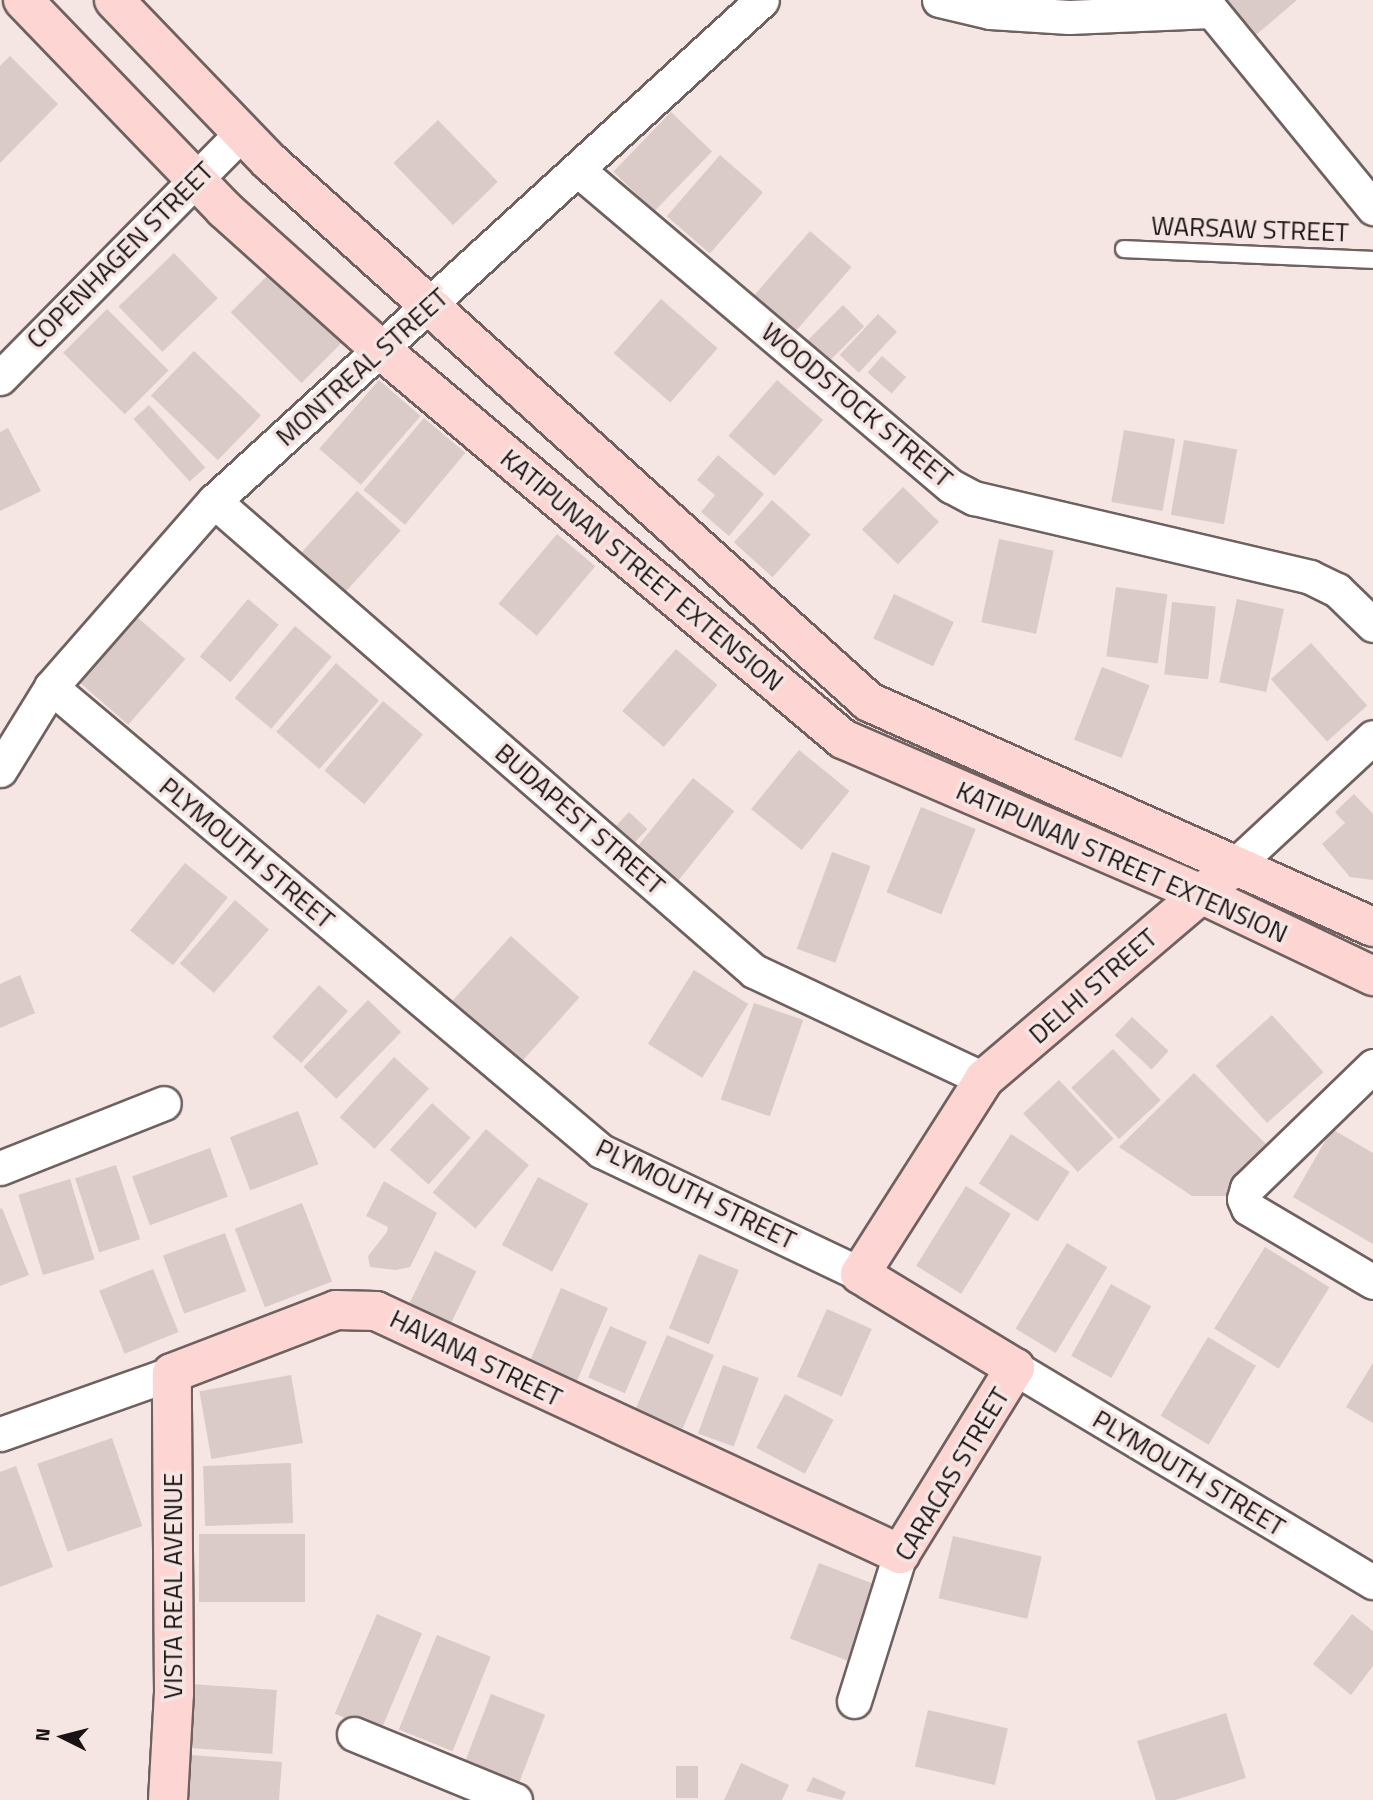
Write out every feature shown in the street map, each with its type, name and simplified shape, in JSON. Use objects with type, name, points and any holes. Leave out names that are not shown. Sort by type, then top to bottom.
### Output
[{"type":"street","name":"KATIPUNAN STREET EXTENSION","points":[[23,0],[194,179],[381,350],[843,739],[1201,894],[1373,976]]},
{"type":"street","name":"KATIPUNAN STREET EXTENSION","points":[[114,0],[242,133],[870,702],[1232,868],[1373,927]]},
{"type":"street","name":"MONTREAL STREET","points":[[0,769],[51,687],[214,501],[762,0]]},
{"type":"street","points":[[939,0],[990,12],[1069,17],[1207,5],[1373,208]]},
{"type":"street","name":"COPENHAGEN STREET","points":[[0,378],[242,133]]},
{"type":"street","name":"WOODSTOCK STREET","points":[[578,170],[951,486],[974,498],[1310,577],[1337,590],[1373,625]]},
{"type":"street","name":"BUDAPEST STREET","points":[[214,501],[754,971],[984,1079]]},
{"type":"street","name":"PLYMOUTH STREET","points":[[51,687],[601,1152],[860,1274],[1373,1582]]},
{"type":"street","name":"DELHI STREET","points":[[860,1274],[984,1079],[1232,868],[1373,737]]},
{"type":"street","points":[[1373,1066],[1247,1188],[1244,1199],[1248,1209],[1373,1282]]},
{"type":"street","points":[[0,1168],[164,1103]]},
{"type":"street","name":"HAVANA STREET","points":[[0,1434],[172,1373],[336,1310],[376,1311],[900,1554]]},
{"type":"street","name":"CARACAS STREET","points":[[854,1701],[900,1554],[1015,1368]]},
{"type":"street","name":"VISTA REAL AVENUE","points":[[167,1800],[174,1693],[172,1373]]},
{"type":"street","points":[[354,1734],[515,1800]]},
{"type":"lane","name":"WARSAW STREET","points":[[1124,249],[1373,260]]},
{"type":"building","points":[[1217,0],[1297,0],[1250,40]]},
{"type":"building","points":[[10,56],[58,104],[0,163],[0,66]]},
{"type":"building","points":[[671,112],[712,152],[654,211],[613,172]]},
{"type":"building","points":[[438,120],[498,182],[453,225],[393,163]]},
{"type":"building","points":[[720,155],[763,192],[710,254],[667,216]]},
{"type":"building","points":[[810,231],[852,267],[795,332],[754,296]]},
{"type":"building","points":[[174,253],[218,298],[162,352],[119,306]]},
{"type":"building","points":[[276,267],[347,338],[301,383],[231,312]]},
{"type":"building","points":[[661,299],[718,348],[670,403],[614,353]]},
{"type":"building","points":[[843,305],[864,326],[827,364],[806,342]]},
{"type":"building","points":[[107,309],[169,371],[125,414],[63,353]]},
{"type":"building","points":[[878,314],[897,332],[859,373],[840,355]]},
{"type":"building","points":[[194,351],[261,416],[218,460],[151,396]]},
{"type":"building","points":[[882,356],[906,377],[892,394],[868,373]]},
{"type":"building","points":[[379,380],[421,416],[361,485],[319,449]]},
{"type":"building","points":[[777,380],[823,420],[774,476],[728,436]]},
{"type":"building","points":[[149,405],[205,467],[190,481],[133,419]]},
{"type":"building","points":[[424,418],[465,453],[405,525],[364,490]]},
{"type":"building","points":[[8,428],[41,491],[0,511],[0,432]]},
{"type":"building","points":[[1124,430],[1175,439],[1163,511],[1111,502]]},
{"type":"building","points":[[1184,440],[1237,449],[1224,524],[1171,515]]},
{"type":"building","points":[[718,455],[764,494],[729,536],[701,512],[715,495],[697,480]]},
{"type":"building","points":[[903,487],[939,522],[898,564],[862,529]]},
{"type":"building","points":[[357,491],[401,530],[338,600],[294,561]]},
{"type":"building","points":[[772,500],[811,535],[773,577],[734,542]]},
{"type":"building","points":[[557,534],[595,566],[537,636],[499,604]]},
{"type":"building","points":[[999,539],[1054,551],[1036,634],[981,622]]},
{"type":"building","points":[[1116,587],[1167,594],[1158,664],[1106,656]]},
{"type":"building","points":[[894,594],[954,622],[933,666],[873,638]]},
{"type":"building","points":[[248,599],[279,625],[230,682],[200,656]]},
{"type":"building","points":[[1237,599],[1284,609],[1266,692],[1219,682]]},
{"type":"building","points":[[1172,602],[1216,607],[1208,679],[1164,675]]},
{"type":"building","points":[[137,617],[185,659],[128,725],[80,683]]},
{"type":"building","points":[[295,626],[332,657],[271,729],[235,698]]},
{"type":"building","points":[[1311,643],[1367,705],[1327,742],[1271,679]]},
{"type":"building","points":[[676,649],[718,685],[664,747],[622,711]]},
{"type":"building","points":[[336,663],[379,700],[319,769],[276,732]]},
{"type":"building","points":[[1102,667],[1150,685],[1122,758],[1074,740]]},
{"type":"building","points":[[383,701],[423,734],[364,804],[325,771]]},
{"type":"building","points":[[799,750],[850,791],[802,850],[751,809]]},
{"type":"building","points":[[693,778],[734,811],[676,884],[634,850]]},
{"type":"building","points":[[1354,794],[1373,814],[1373,880],[1350,877],[1322,844],[1345,823],[1335,812]]},
{"type":"building","points":[[921,807],[976,829],[941,914],[887,892]]},
{"type":"building","points":[[629,812],[647,829],[628,850],[609,833]]},
{"type":"building","points":[[832,852],[871,866],[835,963],[797,949]]},
{"type":"building","points":[[185,863],[228,898],[173,965],[130,931]]},
{"type":"building","points":[[235,900],[269,930],[214,993],[180,963]]},
{"type":"building","points":[[511,936],[579,998],[518,1066],[449,1004]]},
{"type":"building","points":[[694,970],[748,1004],[702,1078],[648,1044]]},
{"type":"building","points":[[20,975],[35,1013],[0,1028],[0,984]]},
{"type":"building","points":[[319,985],[348,1011],[301,1063],[272,1037]]},
{"type":"building","points":[[368,1000],[401,1032],[336,1099],[303,1067]]},
{"type":"building","points":[[754,1003],[803,1020],[770,1116],[721,1099]]},
{"type":"building","points":[[1272,1015],[1324,1072],[1267,1123],[1216,1066]]},
{"type":"building","points":[[1132,1017],[1169,1051],[1152,1069],[1115,1035]]},
{"type":"building","points":[[1113,1049],[1161,1100],[1119,1139],[1071,1088]]},
{"type":"building","points":[[394,1057],[429,1088],[375,1149],[340,1117]]},
{"type":"building","points":[[1194,1073],[1268,1146],[1226,1196],[1192,1196],[1119,1147]]},
{"type":"building","points":[[1059,1080],[1114,1139],[1078,1172],[1023,1113]]},
{"type":"building","points":[[432,1103],[471,1138],[428,1185],[390,1150]]},
{"type":"building","points":[[298,1111],[318,1164],[250,1190],[230,1137]]},
{"type":"building","points":[[486,1129],[529,1165],[476,1229],[433,1193]]},
{"type":"building","points":[[1332,1129],[1373,1153],[1373,1244],[1293,1197]]},
{"type":"building","points":[[1011,1134],[1070,1172],[1038,1222],[979,1183]]},
{"type":"building","points":[[210,1148],[228,1197],[150,1225],[132,1176]]},
{"type":"building","points":[[116,1165],[140,1239],[99,1252],[75,1178]]},
{"type":"building","points":[[538,1177],[588,1204],[552,1272],[502,1245]]},
{"type":"building","points":[[70,1179],[95,1259],[43,1275],[18,1195]]},
{"type":"building","points":[[384,1181],[437,1213],[410,1267],[396,1270],[370,1267],[368,1256],[388,1227],[366,1216]]},
{"type":"building","points":[[966,1186],[1011,1214],[961,1294],[916,1266]]},
{"type":"building","points":[[302,1203],[332,1281],[265,1307],[235,1229]]},
{"type":"building","points":[[2,1208],[29,1275],[0,1286],[0,1209]]},
{"type":"building","points":[[225,1233],[246,1291],[184,1314],[163,1256]]},
{"type":"building","points":[[1067,1243],[1107,1267],[1056,1353],[1015,1329]]},
{"type":"building","points":[[1265,1247],[1329,1287],[1279,1369],[1214,1328]]},
{"type":"building","points":[[435,1251],[476,1271],[450,1324],[409,1304]]},
{"type":"building","points":[[699,1254],[739,1270],[709,1344],[669,1328]]},
{"type":"building","points":[[153,1269],[178,1332],[125,1354],[99,1291]]},
{"type":"building","points":[[1111,1284],[1151,1306],[1111,1378],[1071,1356]]},
{"type":"building","points":[[561,1288],[608,1308],[575,1385],[528,1365]]},
{"type":"building","points":[[827,1309],[872,1329],[842,1397],[797,1377]]},
{"type":"building","points":[[610,1326],[647,1342],[625,1393],[588,1378]]},
{"type":"building","points":[[667,1335],[714,1355],[683,1429],[636,1409]]},
{"type":"building","points":[[1208,1337],[1256,1366],[1209,1445],[1161,1416]]},
{"type":"building","points":[[1373,1363],[1373,1423],[1346,1407]]},
{"type":"building","points":[[723,1365],[759,1378],[734,1447],[698,1434]]},
{"type":"building","points":[[291,1375],[303,1443],[211,1459],[199,1391]]},
{"type":"building","points":[[785,1394],[834,1420],[805,1474],[756,1448]]},
{"type":"building","points":[[112,1438],[142,1526],[68,1552],[37,1464]]},
{"type":"building","points":[[291,1463],[293,1523],[205,1526],[203,1466]]},
{"type":"building","points":[[16,1466],[53,1567],[0,1587],[0,1472]]},
{"type":"building","points":[[199,1534],[305,1534],[305,1602],[199,1602]]},
{"type":"building","points":[[953,1536],[1042,1556],[1027,1619],[939,1598]]},
{"type":"building","points":[[819,1563],[878,1586],[849,1661],[790,1639]]},
{"type":"building","points":[[377,1614],[422,1633],[380,1733],[335,1713]]},
{"type":"building","points":[[1352,1614],[1373,1631],[1373,1666],[1351,1695],[1313,1664]]},
{"type":"building","points":[[437,1635],[491,1657],[453,1751],[399,1730]]},
{"type":"building","points":[[191,1684],[277,1690],[272,1754],[187,1748]]},
{"type":"building","points":[[491,1694],[545,1715],[516,1789],[462,1769]]},
{"type":"building","points":[[928,1710],[1008,1728],[995,1785],[915,1767]]},
{"type":"building","points":[[1226,1713],[1246,1778],[1175,1800],[1156,1800],[1137,1741]]},
{"type":"building","points":[[191,1755],[282,1762],[279,1800],[188,1800]]},
{"type":"building","points":[[741,1763],[789,1785],[782,1800],[724,1800]]},
{"type":"building","points":[[676,1766],[698,1766],[698,1798],[676,1798]]},
{"type":"building","points":[[813,1777],[846,1792],[842,1800],[806,1791]]}]
